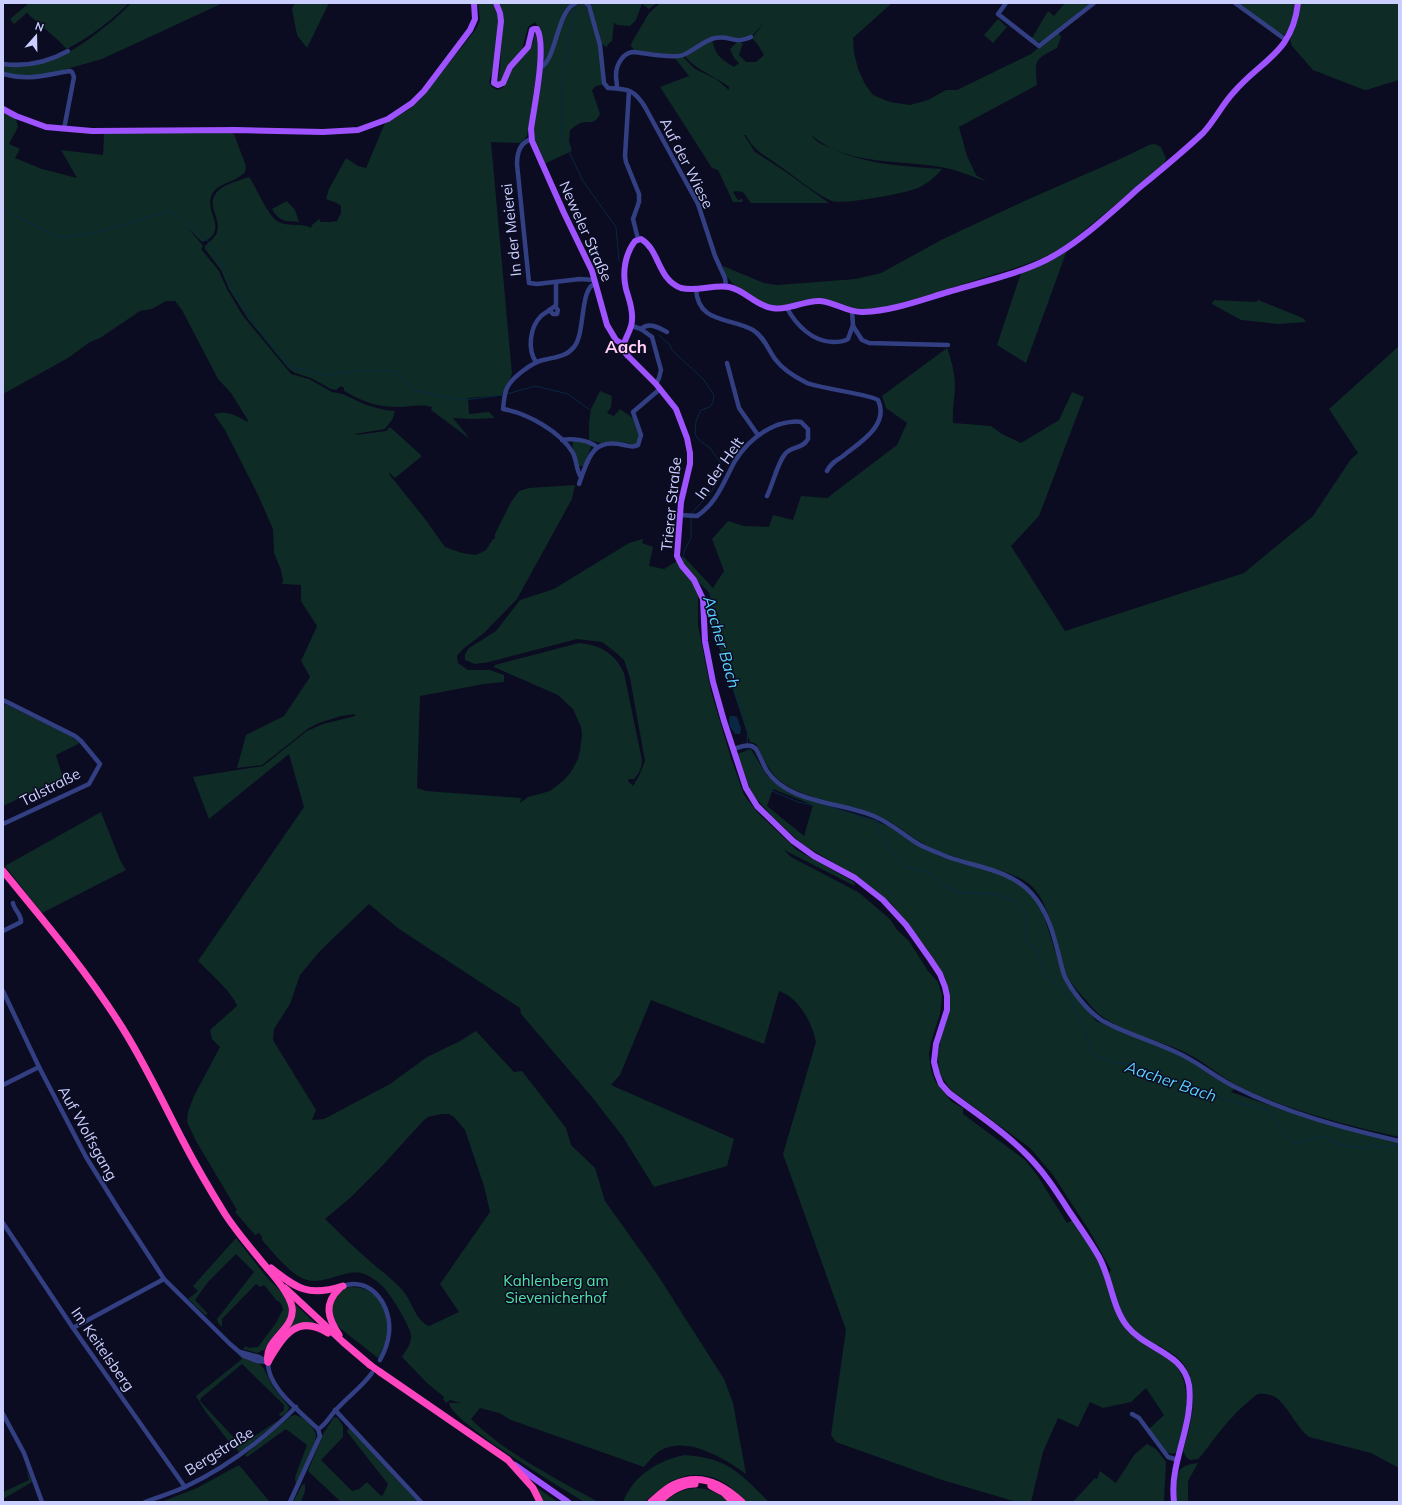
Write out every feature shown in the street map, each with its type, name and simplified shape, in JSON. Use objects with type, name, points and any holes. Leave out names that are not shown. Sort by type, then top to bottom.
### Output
[{"type":"highway","points":[[3,871],[70,955],[119,1022],[201,1174],[226,1215],[275,1278],[289,1299],[292,1314],[287,1325],[272,1343],[266,1356],[268,1362]]},
{"type":"highway","points":[[260,1260],[297,1287],[310,1291],[317,1291],[343,1286]]},
{"type":"highway","points":[[275,1278],[376,1372],[508,1460],[533,1488],[540,1502]]},
{"type":"highway","points":[[343,1286],[332,1296],[329,1314],[334,1327],[343,1342]]},
{"type":"highway","points":[[268,1362],[279,1343],[293,1330],[300,1326],[316,1326],[343,1342]]},
{"type":"highway","points":[[651,1502],[671,1486],[682,1481],[695,1479],[705,1480],[723,1487],[742,1502]]},
{"type":"highway","points":[[659,1502],[674,1490],[692,1484],[713,1486],[724,1493],[733,1502]]},
{"type":"main road","points":[[3,109],[30,122],[46,127],[66,129],[105,131],[236,130],[323,132],[362,129],[380,123],[398,114],[424,91],[470,30],[476,16],[474,3]]},
{"type":"main road","name":"Neweler Straße","points":[[496,3],[500,12],[501,21],[494,83],[498,85],[503,83],[510,67],[527,48],[531,32],[534,28],[537,30],[541,54],[532,124],[532,139],[564,213],[590,265],[607,325],[616,340],[624,345]]},
{"type":"main road","points":[[624,345],[632,326],[632,307],[626,289],[624,273],[629,252],[634,242],[638,239],[644,241],[648,246],[665,276],[672,283],[681,288],[696,289],[726,287],[736,289],[766,307],[776,309],[819,301],[832,303],[852,311],[862,313],[934,296],[1021,270],[1046,260],[1062,251],[1113,211],[1197,139],[1211,124],[1232,94],[1276,54],[1292,30],[1298,3]]},
{"type":"main road","name":"Trierer Straße","points":[[624,345],[626,354],[658,387],[678,415],[686,432],[690,449],[689,469],[682,498],[677,556],[680,563],[694,580],[703,599],[706,651],[717,699],[746,788],[757,806],[784,833],[803,848],[855,878],[883,900],[906,926],[933,964],[945,987],[947,996],[947,1010],[935,1050],[934,1062],[941,1084],[949,1093],[1022,1150],[1039,1166],[1088,1238],[1099,1257],[1106,1272],[1119,1313],[1128,1327],[1137,1336],[1173,1359],[1184,1372],[1189,1385],[1189,1414],[1174,1481],[1174,1502]]},
{"type":"main road","points":[[508,1460],[568,1502]]},
{"type":"street","points":[[586,3],[589,6],[600,45],[604,83],[608,88],[629,90],[625,156],[639,194],[633,219],[638,239]]},
{"type":"street","points":[[1006,3],[998,14],[1039,46],[1094,3]]},
{"type":"street","points":[[1235,3],[1286,40]]},
{"type":"street","points":[[540,68],[546,63],[563,19],[575,4]]},
{"type":"street","points":[[617,88],[617,66],[621,59],[628,53],[634,52],[682,56],[714,38],[724,37],[743,41],[751,37]]},
{"type":"street","points":[[3,64],[31,64],[56,57],[68,51]]},
{"type":"street","points":[[3,74],[14,77],[41,77],[70,71],[72,72],[74,77],[66,129]]},
{"type":"street","name":"Auf der Wiese","points":[[629,90],[637,95],[645,107],[698,204],[715,256],[725,278],[726,287]]},
{"type":"street","name":"In der Meierei","points":[[532,139],[524,142],[521,146],[517,164],[529,283],[535,284],[580,279],[595,281]]},
{"type":"street","points":[[581,477],[574,454],[562,440],[532,418],[503,409],[505,393],[512,380],[536,362],[565,355],[575,346],[579,339],[582,327],[586,293],[595,281]]},
{"type":"street","points":[[536,362],[532,353],[532,331],[537,320],[555,306],[557,300],[556,282]]},
{"type":"street","points":[[696,289],[697,300],[708,314],[720,320],[748,328],[756,332],[778,362],[794,376],[812,384],[874,397],[878,400],[880,413],[875,428],[832,464],[827,471]]},
{"type":"street","points":[[787,308],[792,316],[810,335],[823,341],[838,342],[848,339],[853,326],[852,311]]},
{"type":"street","points":[[579,484],[592,452],[597,447],[616,444],[632,447],[638,445],[640,441],[641,435],[633,412],[658,387],[660,368],[652,338],[641,329],[632,326]]},
{"type":"street","points":[[641,329],[645,326],[653,326],[667,332]]},
{"type":"street","points":[[853,326],[862,340],[869,343],[948,345]]},
{"type":"street","points":[[727,363],[739,408],[758,435]]},
{"type":"street","name":"In der Helt","points":[[680,515],[699,515],[716,498],[738,456],[758,435],[775,426],[794,421],[803,423],[809,433],[808,439],[804,444],[785,454],[767,496]]},
{"type":"street","points":[[562,440],[592,443],[597,447]]},
{"type":"street","points":[[568,446],[573,440]]},
{"type":"street","name":"Talstraße","points":[[3,700],[75,736],[100,764],[89,784],[3,824]]},
{"type":"street","points":[[733,749],[748,746],[756,749],[767,771],[772,777],[790,790],[804,796],[877,817],[892,825],[919,844],[959,861],[1007,875],[1024,886],[1037,899],[1046,916],[1064,975],[1068,983],[1090,1010],[1102,1021],[1180,1053],[1234,1087],[1263,1099],[1321,1120],[1399,1141]]},
{"type":"street","points":[[3,931],[21,922],[21,918],[13,903]]},
{"type":"street","name":"Auf Wolfsgang","points":[[3,991],[39,1067],[86,1157],[164,1280],[238,1351],[259,1357],[268,1362]]},
{"type":"street","points":[[3,1085],[39,1067]]},
{"type":"street","name":"Im Keitelsberg","points":[[3,1223],[73,1328],[184,1487]]},
{"type":"street","points":[[73,1328],[164,1280]]},
{"type":"street","points":[[343,1286],[353,1284],[366,1286],[373,1290],[383,1302],[390,1332],[386,1349],[380,1360]]},
{"type":"street","points":[[268,1362],[267,1368],[273,1384],[318,1429],[320,1436],[290,1502]]},
{"type":"street","points":[[318,1429],[325,1425],[335,1410],[376,1372]]},
{"type":"street","name":"Bergstraße","points":[[145,1502],[184,1487],[236,1458],[266,1436],[296,1407]]},
{"type":"street","points":[[335,1410],[421,1502]]},
{"type":"street","points":[[3,1414],[24,1453],[42,1502]]},
{"type":"street","points":[[1132,1414],[1139,1418],[1168,1457],[1178,1460]]},
{"type":"green space","points":[[29,3],[129,3],[100,28],[67,49],[28,14],[28,12],[14,24],[10,19]]},
{"type":"green space","points":[[131,3],[223,3],[102,59],[49,74],[22,76],[3,73],[3,66],[30,64],[51,59],[75,49],[117,17]]},
{"type":"green space","points":[[295,3],[329,3],[307,48],[297,35],[292,9]]},
{"type":"green space","points":[[478,3],[494,3],[499,19],[494,67],[489,82],[492,87],[497,90],[504,87],[510,72],[533,43],[535,33],[539,56],[527,136],[520,143],[491,142],[512,374],[502,395],[468,398],[469,414],[489,412],[495,418],[453,418],[470,439],[431,410],[432,407],[420,405],[394,407],[372,404],[344,391],[344,388],[341,386],[336,390],[331,389],[311,378],[295,373],[288,368],[248,319],[229,289],[221,270],[205,249],[205,246],[215,236],[218,229],[218,223],[213,205],[213,198],[216,193],[227,185],[249,177],[271,214],[279,222],[307,226],[311,228],[312,225],[319,219],[321,222],[337,221],[341,213],[341,206],[326,199],[329,189],[346,158],[358,166],[366,168],[385,123],[408,110],[419,101],[476,29],[480,20]]},
{"type":"green space","points":[[499,3],[573,3],[570,6],[546,60],[543,63],[540,30],[535,22],[528,27],[522,50],[499,82],[503,12]]},
{"type":"green space","points":[[584,3],[600,43],[602,85],[596,86],[592,90],[600,114],[596,120],[592,122],[584,122],[570,130],[569,141],[572,151],[544,164],[536,146],[533,134],[541,72],[564,21],[576,6]]},
{"type":"green space","points":[[590,3],[657,3],[649,9],[642,4],[636,20],[630,26],[618,25],[614,23],[612,41],[607,47],[600,43]]},
{"type":"green space","points":[[660,3],[892,3],[853,38],[854,53],[858,69],[865,84],[873,95],[890,102],[910,105],[928,100],[946,90],[957,90],[1031,54],[1058,32],[1061,37],[1057,48],[1040,58],[1036,65],[1037,85],[959,127],[967,156],[976,175],[987,182],[962,172],[946,168],[859,157],[826,145],[811,135],[815,140],[822,144],[844,154],[858,158],[885,164],[942,169],[928,182],[912,190],[861,200],[838,202],[832,201],[813,190],[761,153],[749,141],[746,135],[744,135],[755,152],[829,203],[751,203],[743,192],[736,191],[733,192],[738,200],[743,200],[742,202],[733,202],[718,170],[712,168],[660,87],[689,76],[674,57],[682,56],[695,69],[716,79],[729,90],[729,87],[694,65],[684,55],[712,39],[719,56],[734,67],[739,63],[734,58],[730,49],[737,42],[743,43],[739,55],[746,62],[756,62],[764,55],[752,38],[764,23],[751,37],[743,41],[713,37],[680,55],[634,50],[631,46],[632,42],[649,13]]},
{"type":"green space","points":[[1065,3],[1090,3],[1041,42],[1038,42],[1032,38],[1048,11],[1054,16]]},
{"type":"green space","points":[[1237,3],[1296,3],[1295,16],[1286,35],[1281,34]]},
{"type":"green space","points":[[1300,3],[1399,3],[1399,80],[1366,90],[1313,70],[1292,46],[1290,40],[1296,26]]},
{"type":"green space","points":[[998,19],[1007,27],[993,43],[984,35]]},
{"type":"green space","name":"Kahlenberg am Sievenicherhof","points":[[3,112],[16,119],[18,127],[9,144],[20,149],[15,158],[42,169],[77,178],[61,150],[103,155],[104,133],[234,134],[246,166],[245,172],[241,176],[217,188],[211,197],[210,202],[215,228],[214,233],[210,238],[202,242],[188,228],[203,246],[201,249],[219,271],[227,289],[243,316],[291,374],[309,379],[332,392],[343,394],[366,405],[395,411],[392,420],[385,429],[355,434],[386,431],[390,427],[422,456],[395,478],[390,473],[389,474],[445,547],[462,553],[476,555],[486,550],[493,539],[495,539],[495,534],[511,502],[519,491],[529,488],[575,485],[572,499],[517,599],[484,633],[464,648],[457,656],[458,663],[468,670],[490,670],[504,675],[504,682],[484,684],[420,696],[417,788],[426,791],[521,798],[520,803],[528,797],[550,791],[564,780],[571,772],[578,759],[580,751],[582,735],[581,727],[573,709],[558,695],[494,667],[495,665],[579,643],[594,646],[606,651],[616,660],[624,673],[642,760],[641,768],[637,775],[634,779],[629,779],[628,781],[633,786],[645,761],[630,678],[624,660],[614,651],[602,642],[577,639],[489,662],[475,664],[465,660],[465,654],[469,648],[496,631],[520,600],[554,589],[629,543],[643,539],[642,543],[653,547],[649,566],[664,569],[677,561],[694,584],[698,595],[698,625],[711,691],[731,758],[744,795],[759,814],[797,850],[854,882],[855,886],[784,850],[791,857],[858,892],[890,919],[897,930],[909,941],[928,971],[938,982],[942,995],[940,1014],[931,1042],[929,1054],[931,1070],[935,1081],[952,1102],[963,1108],[963,1114],[1025,1160],[1037,1175],[1067,1223],[1075,1219],[1108,1275],[1111,1270],[1090,1232],[1053,1175],[1030,1148],[951,1090],[939,1073],[938,1054],[949,994],[945,977],[927,949],[891,903],[858,877],[802,844],[772,816],[752,794],[737,754],[751,749],[767,776],[780,787],[797,796],[876,821],[888,826],[920,847],[939,856],[1010,878],[1020,884],[1041,907],[1065,982],[1096,1021],[1182,1056],[1235,1088],[1231,1092],[1324,1124],[1399,1142],[1399,1468],[1371,1453],[1309,1437],[1300,1429],[1278,1399],[1271,1395],[1263,1394],[1256,1395],[1235,1414],[1198,1459],[1190,1460],[1186,1457],[1183,1451],[1193,1405],[1191,1382],[1181,1361],[1158,1345],[1153,1348],[1173,1362],[1180,1372],[1184,1382],[1186,1394],[1185,1418],[1176,1453],[1171,1454],[1167,1452],[1149,1429],[1164,1415],[1146,1388],[1131,1402],[1103,1408],[1090,1402],[1078,1427],[1058,1418],[1043,1452],[1031,1502],[1017,1502],[942,1480],[836,1442],[831,1435],[846,1330],[783,1154],[816,1042],[808,1019],[793,999],[779,991],[764,1044],[651,1000],[620,1075],[611,1085],[734,1139],[727,1166],[654,1187],[623,1137],[592,1097],[521,1014],[520,1008],[399,929],[369,904],[320,951],[300,975],[290,1004],[274,1029],[273,1040],[316,1110],[312,1120],[324,1119],[390,1084],[427,1057],[460,1041],[476,1031],[514,1072],[522,1071],[566,1128],[571,1145],[595,1168],[605,1201],[657,1274],[724,1379],[733,1403],[746,1474],[715,1455],[691,1447],[679,1446],[667,1448],[657,1453],[644,1467],[511,1420],[499,1413],[480,1408],[471,1419],[514,1454],[598,1502],[584,1502],[509,1455],[468,1425],[455,1412],[449,1403],[461,1403],[450,1400],[446,1403],[443,1399],[444,1397],[427,1383],[402,1357],[411,1341],[410,1331],[404,1318],[382,1285],[361,1273],[347,1274],[321,1281],[314,1281],[301,1278],[289,1269],[262,1240],[259,1233],[255,1235],[235,1212],[237,1210],[196,1141],[187,1122],[188,1112],[194,1096],[220,1047],[212,1039],[210,1030],[237,1006],[226,989],[198,961],[304,807],[289,754],[209,819],[193,777],[263,766],[307,731],[323,724],[355,716],[355,714],[341,716],[319,723],[309,728],[262,765],[237,768],[246,735],[284,716],[310,677],[301,661],[317,626],[301,601],[301,585],[282,584],[283,580],[281,570],[274,553],[273,529],[258,495],[225,430],[214,414],[229,413],[249,422],[231,393],[218,379],[182,310],[175,301],[166,301],[152,309],[140,311],[100,338],[90,342],[68,358],[3,394]],"holes":[[[773,789],[813,805],[804,836],[767,806]],[[449,1114],[454,1117],[465,1130],[484,1186],[490,1212],[440,1284],[459,1312],[429,1326],[417,1316],[404,1292],[325,1219],[350,1198],[383,1165],[423,1121],[428,1117]]]},
{"type":"green space","points":[[1155,144],[1161,147],[1166,159],[1164,164],[1066,245],[1048,256],[1021,266],[899,304],[866,310],[854,309],[817,299],[800,301],[787,305],[769,306],[758,301],[733,284],[725,274],[723,266],[764,283],[777,285],[856,279],[881,273],[943,239],[1149,145]]},
{"type":"green space","points":[[287,201],[295,210],[299,222],[280,219],[272,209]]},
{"type":"green space","points":[[1067,250],[1026,363],[997,345],[1021,273]]},
{"type":"green space","points":[[1214,300],[1256,302],[1258,300],[1303,318],[1306,322],[1278,324],[1241,320],[1212,304]]},
{"type":"green space","points":[[1399,346],[1399,1137],[1358,1128],[1298,1110],[1259,1096],[1233,1083],[1190,1055],[1109,1021],[1090,1005],[1068,978],[1047,912],[1036,891],[1028,883],[1020,878],[1004,872],[942,853],[877,815],[813,797],[789,787],[775,777],[756,744],[750,742],[709,617],[710,593],[689,572],[680,560],[684,557],[713,588],[724,571],[712,539],[728,521],[744,526],[769,527],[773,515],[793,520],[801,496],[827,498],[897,445],[907,423],[886,408],[882,396],[947,348],[955,380],[953,423],[991,426],[1002,434],[1021,443],[1059,420],[1072,392],[1084,397],[1039,516],[1011,546],[1065,631],[1244,573],[1313,516],[1351,459],[1358,453],[1329,409]]},
{"type":"green space","points":[[600,391],[612,396],[611,407],[607,413],[614,416],[620,409],[629,415],[636,424],[640,439],[636,446],[628,443],[601,443],[589,440],[591,409]]},
{"type":"green space","points":[[574,441],[592,444],[584,466],[579,466],[572,447]]},
{"type":"green space","points":[[3,703],[69,735],[80,743],[56,755],[63,778],[3,806]]},
{"type":"green space","points":[[101,812],[120,860],[126,870],[42,913],[5,866]]},
{"type":"green space","points":[[236,1238],[265,1275],[288,1299],[289,1318],[266,1349],[257,1353],[243,1349],[246,1346],[248,1348],[258,1347],[276,1323],[283,1309],[280,1302],[277,1301],[264,1285],[260,1287],[256,1284],[222,1319],[222,1327],[218,1323],[217,1319],[254,1272],[236,1254],[208,1282],[195,1300],[208,1314],[205,1315],[188,1299],[198,1291],[193,1286]]},
{"type":"green space","points":[[350,1287],[363,1289],[373,1294],[380,1302],[385,1312],[387,1323],[386,1335],[378,1358],[336,1325],[331,1311],[334,1300],[344,1289]]},
{"type":"green space","points":[[292,1301],[317,1325],[308,1323],[287,1329]]},
{"type":"green space","points":[[237,1353],[260,1364],[273,1387],[289,1407],[286,1413],[280,1416],[279,1414],[284,1410],[284,1405],[242,1364],[201,1398],[200,1401],[238,1442],[243,1444],[277,1421],[239,1453],[236,1447],[234,1448],[205,1411],[196,1396],[242,1359]]},
{"type":"green space","points":[[295,1415],[308,1422],[316,1435],[315,1442],[296,1486],[295,1477],[307,1445],[286,1429],[247,1457],[245,1455],[291,1416]]},
{"type":"green space","points":[[334,1417],[338,1418],[343,1426],[343,1437],[321,1460],[352,1491],[359,1489],[367,1482],[381,1496],[383,1495],[388,1484],[348,1433],[347,1431],[349,1428],[416,1500],[415,1502],[341,1502],[308,1471],[323,1434]]},
{"type":"green space","points":[[1147,1444],[1156,1449],[1166,1462],[1164,1502],[1073,1502],[1095,1478],[1097,1479],[1100,1471],[1116,1483],[1134,1455]]},
{"type":"green space","points":[[685,1455],[712,1460],[732,1469],[750,1483],[769,1502],[746,1502],[728,1485],[715,1478],[701,1475],[688,1475],[671,1481],[644,1502],[623,1502],[633,1484],[640,1477],[656,1465],[675,1457]]},
{"type":"green space","points":[[1198,1463],[1188,1481],[1188,1502],[1177,1502],[1176,1484],[1179,1471],[1185,1466]]},
{"type":"green space","points":[[239,1465],[270,1502],[161,1502],[197,1488]]},
{"type":"green space","points":[[26,1467],[32,1482],[3,1499],[3,1492],[29,1480]]},
{"type":"green space","points":[[305,1484],[305,1491],[301,1502],[293,1502],[302,1485]]},
{"type":"green space","points":[[536,1487],[558,1502],[544,1502],[535,1488]]},
{"type":"green space","points":[[697,1488],[714,1492],[729,1502],[664,1502],[679,1492]]},
{"type":"water","points":[[730,716],[737,717],[741,729],[740,734],[735,734],[730,727]]},
{"type":"waterway","name":"Aacher Bach","points":[[575,6],[561,88],[561,135],[583,181],[616,227],[619,261]]},
{"type":"waterway","points":[[3,205],[6,211],[60,238],[99,232],[170,211],[190,225],[212,245],[235,291],[257,328],[292,368],[324,375],[357,371],[396,371],[413,390],[437,396],[465,400],[503,395]]},
{"type":"waterway","name":"Aacher Bach","points":[[659,335],[670,345],[672,350],[704,380],[714,395],[713,402],[710,407],[701,410],[696,421],[695,434],[698,439],[710,448],[721,463],[718,481],[711,492],[691,514]]},
{"type":"waterway","points":[[507,394],[535,386],[568,394],[590,410]]},
{"type":"waterway","name":"Aacher Bach","points":[[682,560],[685,549],[691,538],[691,517]]},
{"type":"waterway","name":"Aacher Bach","points":[[697,580],[710,593],[717,636],[732,686],[748,728],[747,744]]},
{"type":"waterway","name":"Aacher Bach","points":[[747,747],[747,754],[770,790],[798,802],[812,805]]},
{"type":"waterway","name":"Aacher Bach","points":[[821,804],[877,821],[879,826],[878,832],[890,851],[906,867],[930,873],[946,887],[958,892],[996,894],[1017,902],[1025,912],[1026,921],[1024,940],[1036,949],[1045,973],[1051,982],[1059,986],[1071,999],[1094,1055],[1116,1063],[1133,1064],[1207,1095],[1268,1110],[1286,1137],[1294,1144],[1319,1137],[1326,1137],[1336,1143],[1347,1146],[1368,1148],[1374,1145],[1382,1148],[1392,1145],[1399,1146]]},
{"type":"district","name":"Aach","points":[[626,346]]}]
